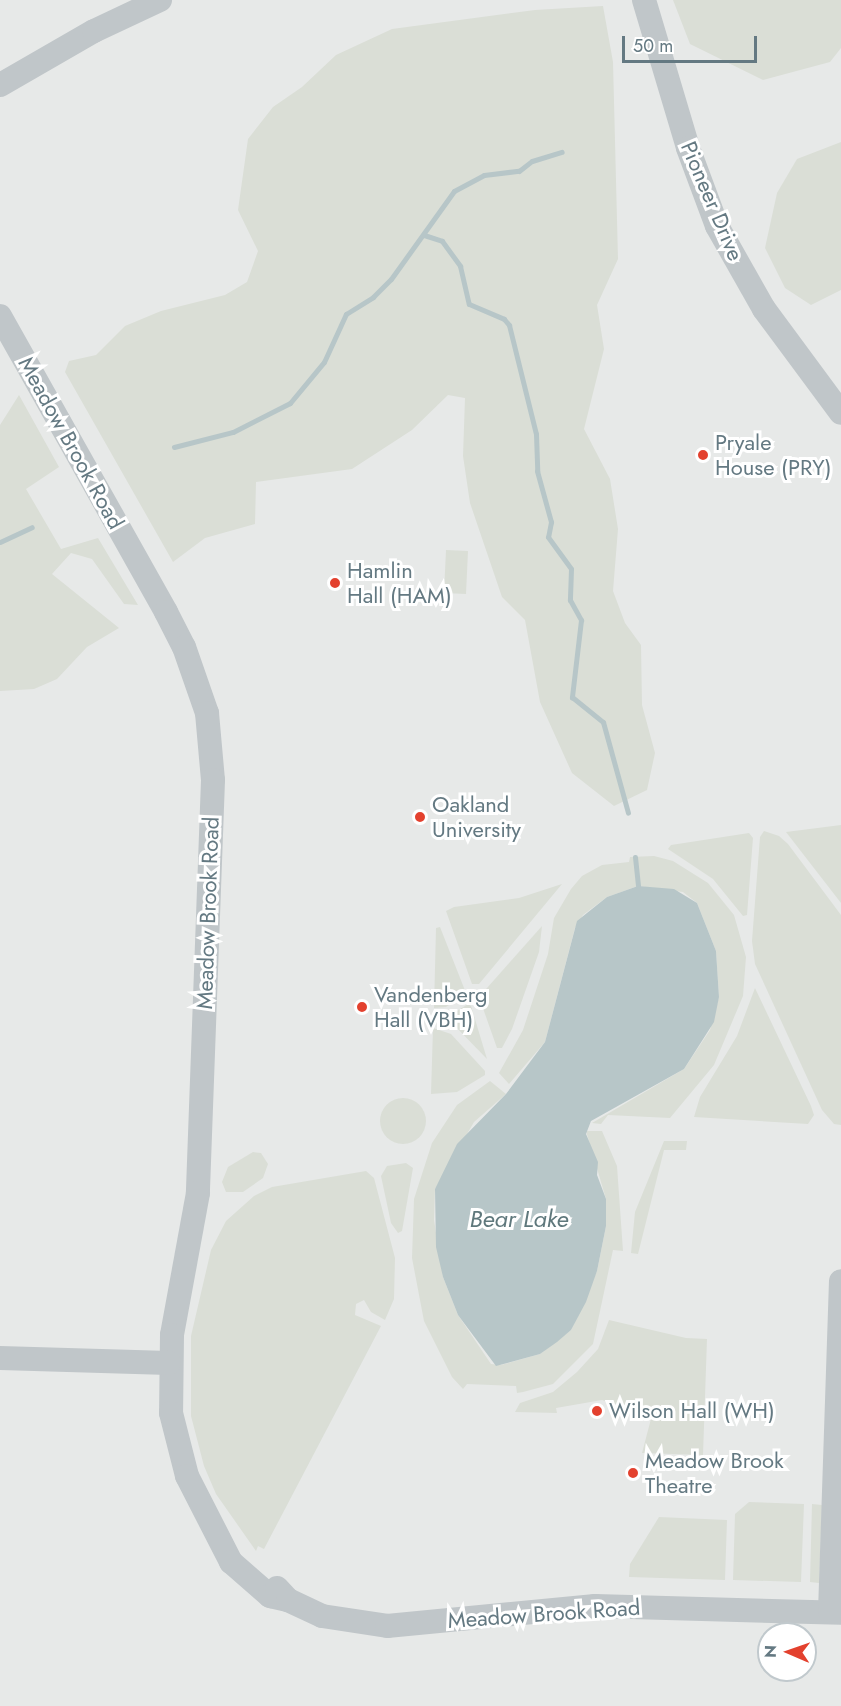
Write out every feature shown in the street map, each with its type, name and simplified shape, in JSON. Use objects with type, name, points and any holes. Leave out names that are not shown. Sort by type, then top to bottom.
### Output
[{"type":"street","points":[[0,85],[94,31],[160,0]]},
{"type":"street","name":"Pioneer Drive","points":[[644,0],[688,148],[717,226],[764,309],[841,413]]},
{"type":"street","name":"Meadow Brook Road","points":[[0,316],[166,612],[184,647],[207,713],[213,780],[198,1193],[169,1363],[171,1413],[180,1454],[201,1506],[226,1547],[240,1554],[288,1600],[332,1619],[387,1626],[595,1606],[835,1613]]},
{"type":"street","points":[[835,1613],[841,1281]]},
{"type":"street","points":[[0,1358],[169,1363]]},
{"type":"shaded area","name":"Oakland University","points":[[0,0],[841,0],[841,1706],[0,1706]]},
{"type":"shaded area","points":[[673,0],[841,0],[841,48],[830,62],[763,80],[690,44]]},
{"type":"shaded area","points":[[603,6],[613,62],[618,259],[597,305],[604,349],[584,429],[610,479],[618,529],[613,591],[625,623],[641,645],[642,705],[655,753],[647,790],[614,806],[572,773],[540,702],[525,620],[502,597],[470,503],[463,456],[465,398],[448,395],[412,430],[352,469],[256,482],[255,524],[205,538],[173,562],[65,372],[69,361],[96,355],[125,326],[161,311],[225,295],[247,282],[258,251],[238,210],[248,139],[273,107],[302,87],[336,55],[392,29],[535,10]]},
{"type":"shaded area","points":[[841,142],[841,290],[811,305],[785,288],[765,248],[777,193],[797,159]]},
{"type":"shaded area","points":[[19,395],[59,467],[26,489],[61,549],[98,538],[138,605],[124,604],[92,559],[71,553],[52,574],[119,628],[87,647],[57,679],[34,689],[0,691],[0,425]]},
{"type":"shaded area","points":[[446,550],[468,551],[466,594],[444,593]]},
{"type":"shaded area","points":[[841,825],[841,903],[786,832]]},
{"type":"shaded area","points":[[764,831],[779,836],[788,844],[841,915],[841,1125],[834,1124],[822,1110],[755,964],[752,941],[760,837]]},
{"type":"shaded area","points":[[749,833],[753,838],[747,915],[743,916],[713,879],[668,849],[671,845]]},
{"type":"shaded area","points":[[654,856],[673,861],[708,883],[734,915],[746,957],[743,996],[714,1065],[670,1118],[608,1115],[601,1124],[592,1123],[684,1069],[710,1030],[719,997],[716,951],[697,903],[683,892],[638,886],[607,897],[583,915],[575,928],[545,1042],[509,1084],[499,1073],[523,1030],[548,954],[554,918],[571,889],[582,876],[602,865],[629,862],[630,857]]},
{"type":"shaded area","points":[[562,884],[479,984],[472,984],[446,911],[454,907],[519,898]]},
{"type":"shaded area","points":[[542,926],[539,952],[512,1029],[502,1048],[497,1048],[479,997]]},
{"type":"shaded area","points":[[440,927],[466,993],[446,1007],[434,1008],[436,928]]},
{"type":"shaded area","points":[[755,988],[811,1106],[814,1115],[808,1124],[694,1117],[700,1097],[737,1036]]},
{"type":"shaded area","points":[[468,1004],[471,1006],[487,1059],[452,1023],[454,1013]]},
{"type":"shaded area","points":[[433,1028],[451,1034],[485,1071],[485,1075],[457,1092],[431,1094]]},
{"type":"shaded area","points":[[490,1081],[506,1094],[474,1122],[435,1189],[434,1220],[443,1277],[458,1315],[491,1364],[501,1365],[540,1354],[571,1330],[597,1271],[606,1226],[606,1199],[586,1131],[602,1131],[617,1166],[623,1251],[613,1250],[593,1344],[553,1384],[517,1393],[516,1386],[467,1384],[463,1389],[452,1377],[424,1321],[412,1258],[414,1199],[432,1143],[457,1105]]},
{"type":"shaded area","points":[[403,1098],[419,1105],[426,1121],[419,1137],[403,1144],[387,1137],[380,1121],[387,1105]]},
{"type":"shaded area","points":[[664,1141],[687,1141],[686,1150],[664,1150],[638,1254],[631,1253],[635,1212]]},
{"type":"shaded area","points":[[253,1152],[261,1153],[268,1164],[263,1178],[243,1192],[226,1192],[222,1182],[228,1167]]},
{"type":"shaded area","points":[[406,1163],[413,1168],[402,1231],[398,1233],[391,1223],[381,1176],[387,1166]]},
{"type":"shaded area","points":[[366,1171],[374,1178],[395,1258],[394,1299],[385,1320],[371,1312],[364,1300],[356,1304],[355,1315],[381,1326],[264,1549],[258,1546],[256,1551],[216,1494],[204,1466],[191,1416],[191,1336],[211,1250],[226,1221],[254,1196],[272,1187]]},
{"type":"shaded area","points":[[609,1320],[686,1338],[707,1339],[703,1455],[642,1453],[652,1415],[602,1400],[556,1408],[557,1413],[515,1412],[520,1403],[553,1392],[577,1372],[598,1349]]},
{"type":"shaded area","points":[[749,1502],[804,1504],[801,1582],[733,1580],[735,1514]]},
{"type":"shaded area","points":[[812,1504],[822,1505],[819,1583],[810,1582]]},
{"type":"shaded area","points":[[659,1517],[727,1520],[725,1580],[629,1577],[630,1564]]},
{"type":"water","name":"Bear Lake","points":[[638,886],[674,889],[697,903],[716,951],[719,997],[714,1022],[684,1069],[591,1121],[586,1134],[598,1162],[597,1175],[606,1199],[606,1226],[597,1271],[586,1302],[571,1330],[557,1342],[540,1354],[496,1366],[458,1315],[443,1277],[436,1247],[435,1189],[457,1144],[506,1094],[545,1042],[577,921],[607,897]]},
{"type":"waterway","points":[[174,447],[233,432],[290,403],[324,362],[346,314],[373,297],[391,279],[454,191],[484,175],[519,171],[532,161],[562,152]]},
{"type":"waterway","points":[[424,235],[442,241],[460,266],[469,304],[504,319],[509,325],[536,434],[537,471],[551,522],[548,537],[571,569],[570,600],[581,620],[572,697],[603,722],[628,813]]},
{"type":"waterway","points":[[0,542],[32,527]]},
{"type":"waterway","points":[[635,857],[638,886]]},
{"type":"place","name":"Pryale House (PRY)","points":[[703,455]]},
{"type":"place","name":"Hamlin Hall (HAM)","points":[[335,583]]},
{"type":"place","name":"Oakland University","points":[[420,817]]},
{"type":"place","name":"Vandenberg Hall (VBH)","points":[[362,1007]]},
{"type":"place","name":"Wilson Hall (WH)","points":[[597,1411]]},
{"type":"place","name":"Meadow Brook Theatre","points":[[633,1473]]}]
